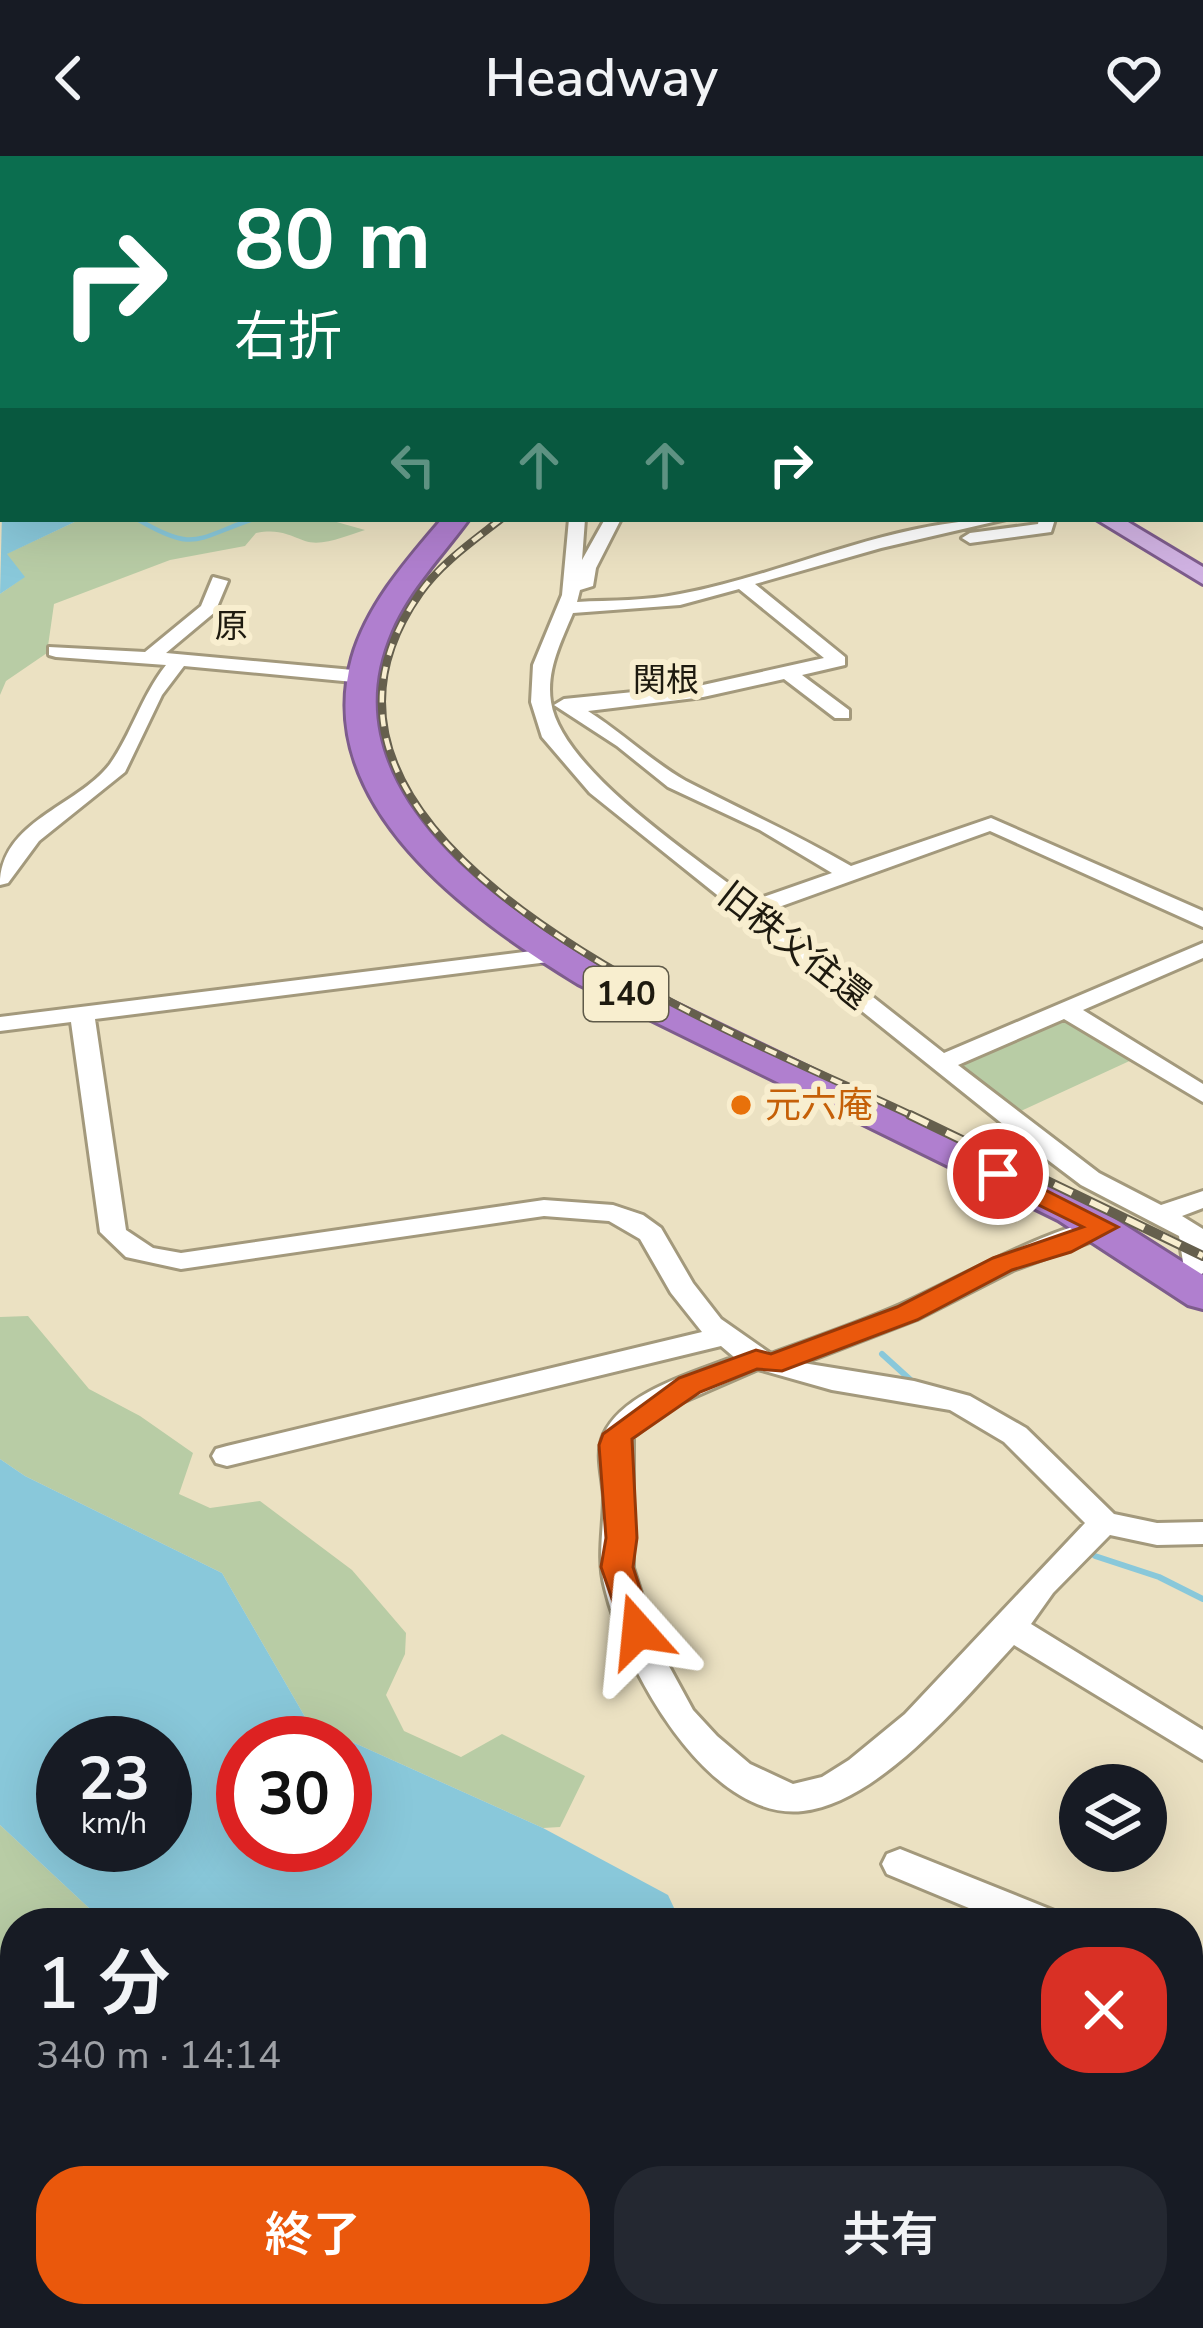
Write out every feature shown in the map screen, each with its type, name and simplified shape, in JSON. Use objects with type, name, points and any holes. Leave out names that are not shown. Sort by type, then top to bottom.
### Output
[{"type":"highway","name":"140","points":[[453,522],[382,607],[361,706],[381,787],[432,858],[479,902],[556,955],[691,1026],[1105,1227],[1195,1292]]},
{"type":"main road","points":[[1112,522],[1203,577]]},
{"type":"street","points":[[577,522],[569,602],[545,653],[541,689],[624,742],[675,782],[767,826],[850,874]]},
{"type":"street","points":[[569,602],[583,590],[587,568],[611,522]]},
{"type":"street","points":[[569,602],[663,603],[918,534],[982,522]]},
{"type":"street","points":[[918,534],[1010,535],[1045,529],[1046,522]]},
{"type":"street","points":[[150,657],[209,608],[219,581]]},
{"type":"street","points":[[568,708],[683,694],[838,661],[803,626],[766,604],[741,581]]},
{"type":"street","points":[[56,651],[364,677]]},
{"type":"street","points":[[0,878],[31,836],[118,768],[153,694],[179,660]]},
{"type":"street","points":[[787,672],[842,714]]},
{"type":"street","name":"旧秩父往還","points":[[541,689],[552,737],[577,769],[1090,1179],[1199,1238],[1195,1292]]},
{"type":"street","points":[[748,910],[991,824],[1138,886],[1203,920]]},
{"type":"street","points":[[941,1063],[1203,950]]},
{"type":"street","points":[[0,1024],[556,955]]},
{"type":"street","points":[[1065,1009],[1203,1095]]},
{"type":"street","points":[[82,1016],[113,1232],[131,1251],[181,1262],[544,1208],[589,1209],[634,1221],[651,1234],[681,1287],[726,1336],[764,1362],[832,1380],[940,1396],[1015,1435],[1104,1523],[1157,1534],[1203,1533]]},
{"type":"street","points":[[1162,1214],[1203,1199]]},
{"type":"street","points":[[1104,1523],[1042,1585],[1011,1627],[896,1743],[812,1796],[794,1799],[737,1774],[681,1718],[625,1599],[617,1567],[621,1538],[614,1445],[628,1424],[689,1385],[907,1313],[1003,1264],[1105,1227]]},
{"type":"street","points":[[227,1456],[726,1336]]},
{"type":"street","points":[[1011,1627],[1203,1747]]},
{"type":"street","points":[[900,1864],[1007,1908]]},
{"type":"green space","points":[[75,522],[337,522],[365,530],[320,543],[276,532],[256,533],[245,546],[170,560],[54,604],[47,653],[6,681],[0,695],[0,594],[24,577],[6,554]]},
{"type":"green space","points":[[1065,1013],[1136,1058],[1012,1115],[950,1063]]},
{"type":"green space","points":[[28,1316],[89,1389],[140,1416],[193,1453],[179,1494],[210,1508],[260,1501],[352,1570],[406,1633],[405,1654],[386,1695],[404,1731],[461,1757],[502,1734],[585,1776],[560,1827],[543,1828],[372,1751],[372,1716],[305,1716],[222,1573],[25,1476],[0,1459],[0,1317]]},
{"type":"green space","points":[[0,1825],[36,1859],[36,1872],[50,1872],[89,1908],[0,1908]]},
{"type":"water","points":[[2,522],[75,522],[7,554],[25,577],[0,594]]},
{"type":"water","points":[[0,1459],[25,1476],[222,1573],[305,1716],[216,1716],[216,1872],[372,1872],[372,1751],[543,1828],[668,1895],[674,1908],[89,1908],[50,1872],[192,1872],[192,1716],[36,1716],[36,1859],[0,1825]]},
{"type":"waterway","points":[[143,522],[184,539],[206,537],[245,522]]},
{"type":"waterway","points":[[882,1354],[915,1384]]},
{"type":"waterway","points":[[1095,1556],[1159,1577],[1203,1599]]},
{"type":"railway","points":[[497,522],[447,563],[420,593],[383,686],[398,773],[454,851],[538,922],[639,985],[917,1118]]},
{"type":"railway","points":[[910,1115],[1203,1256]]},
{"type":"place","name":"元六庵","points":[[741,1105]]},
{"type":"district","name":"原","points":[[231,626]]},
{"type":"district","name":"関根","points":[[666,680]]},
{"type":"route","points":[[638,1631],[617,1567],[621,1538],[614,1445],[618,1434],[689,1385],[756,1359],[772,1364],[907,1313],[974,1276],[1105,1227],[998,1174]]}]
